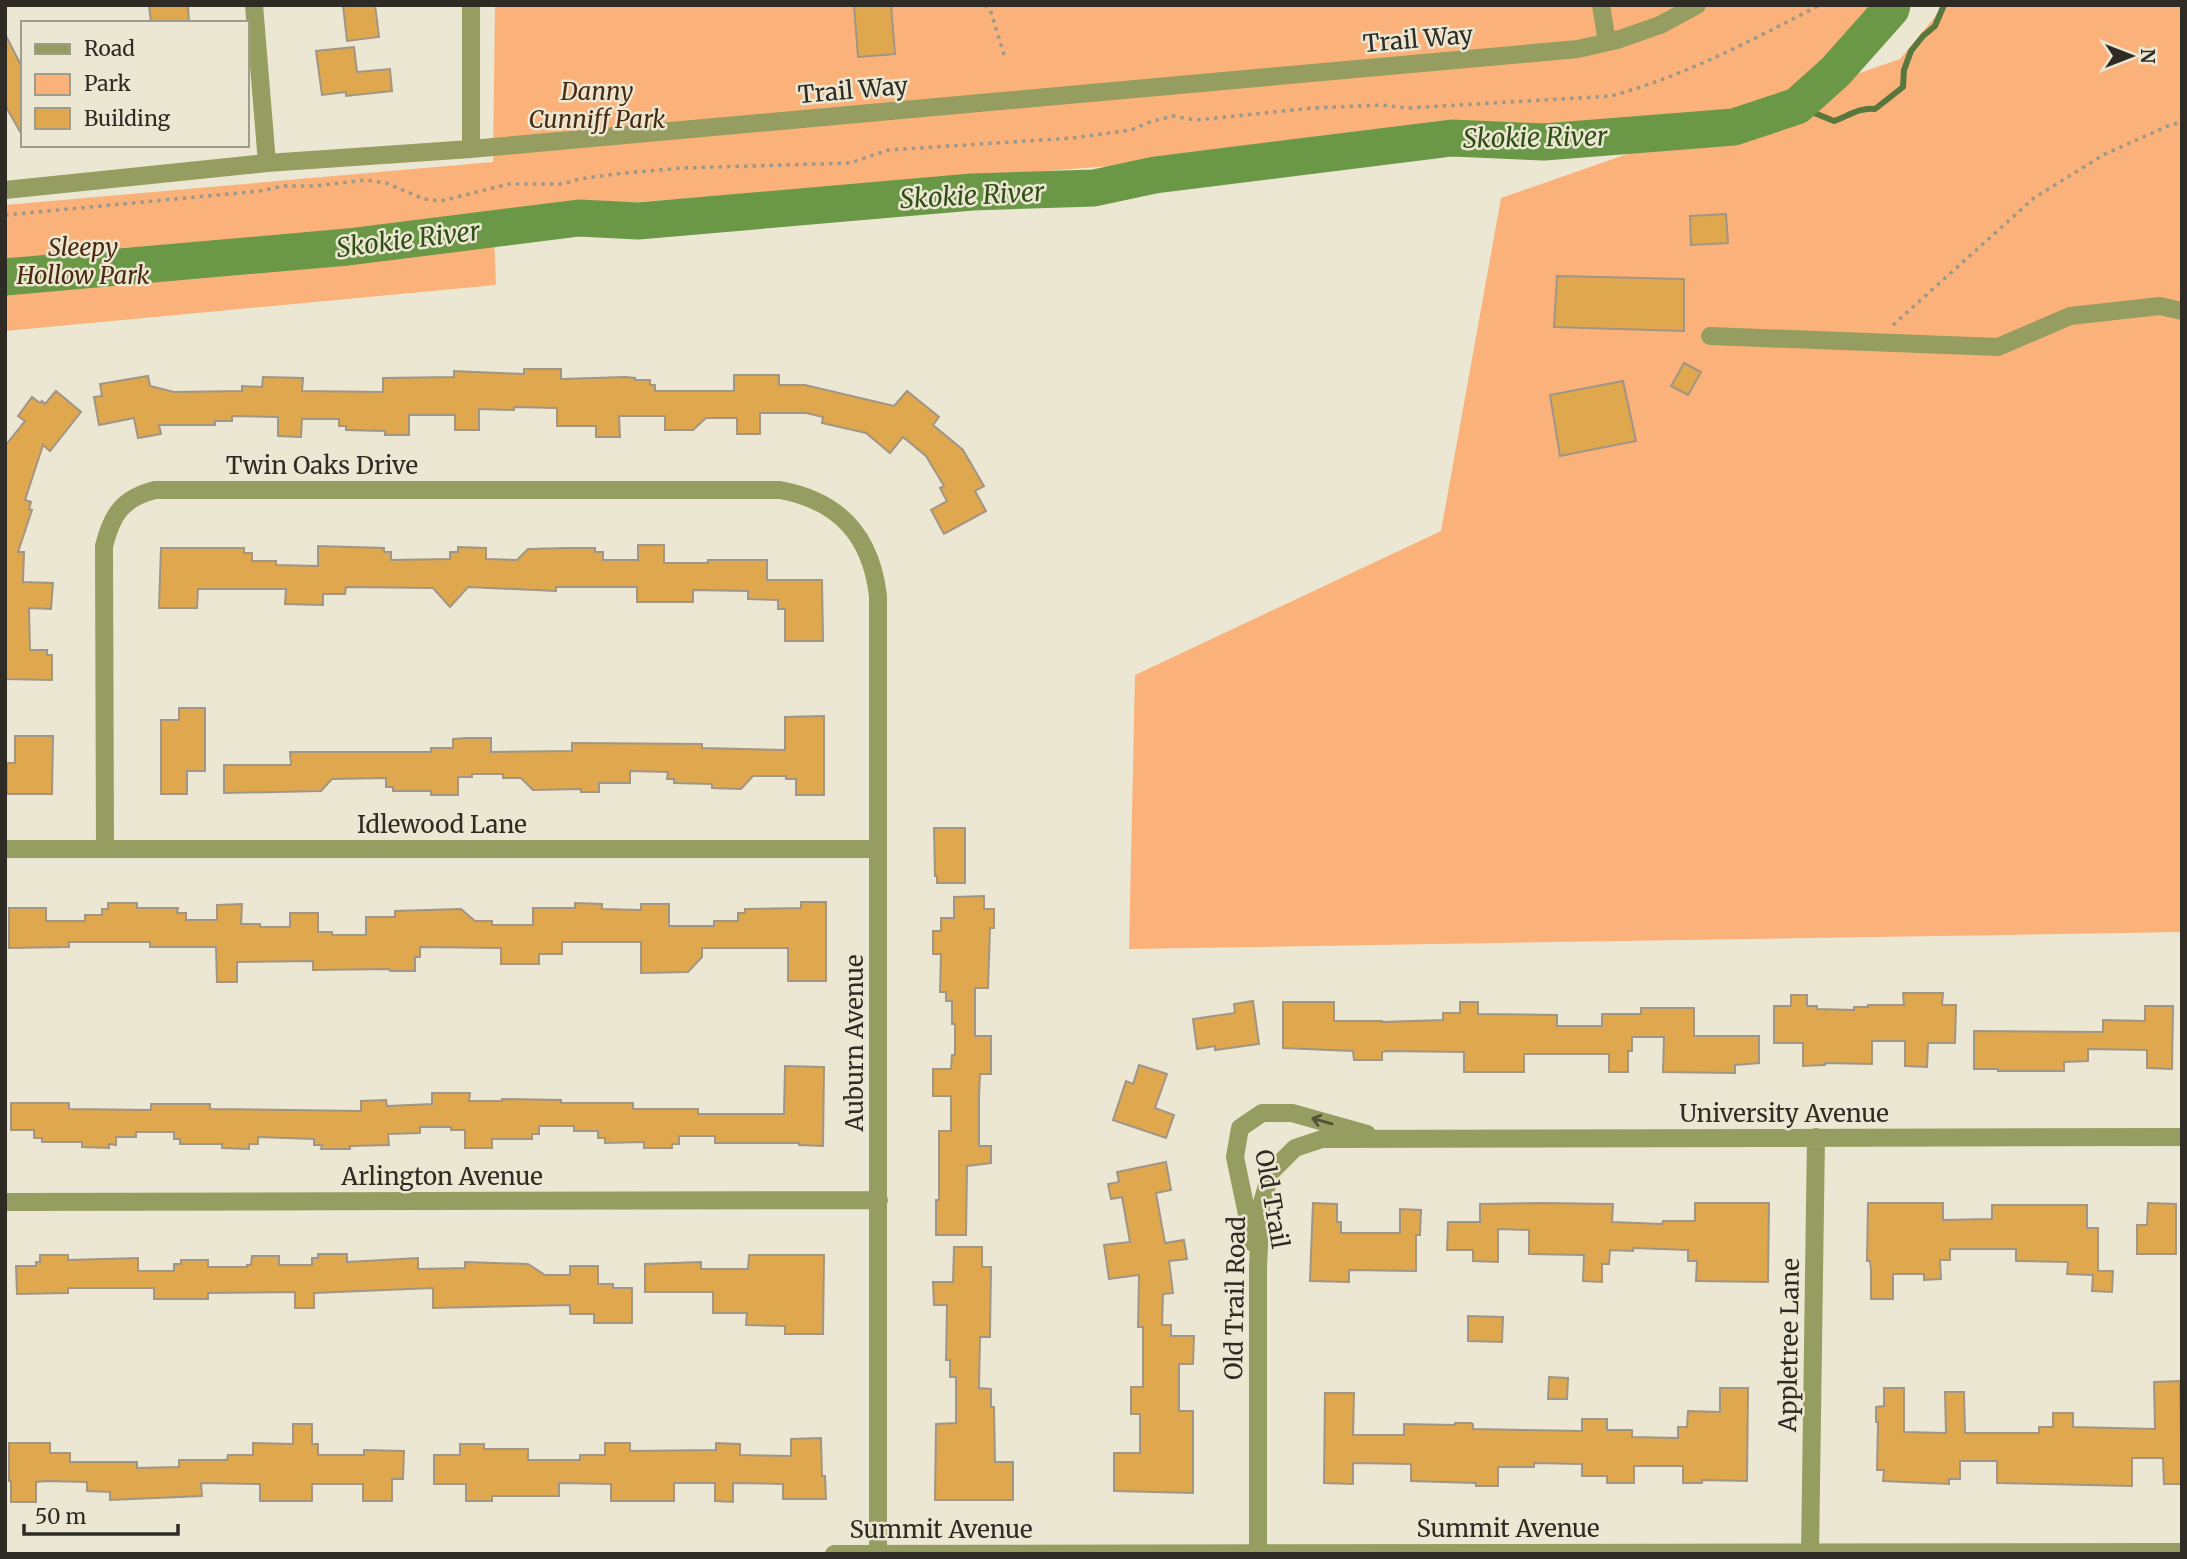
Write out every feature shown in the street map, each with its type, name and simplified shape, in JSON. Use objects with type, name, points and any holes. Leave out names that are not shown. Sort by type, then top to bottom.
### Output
[{"type":"street","points":[[254,5],[267,163]]},
{"type":"street","points":[[471,5],[471,149]]},
{"type":"street","points":[[1601,5],[1607,42]]},
{"type":"street","name":"Trail Way","points":[[5,190],[267,163],[471,149],[1578,49],[1660,25],[1697,5]]},
{"type":"street","points":[[1710,336],[1998,347],[2070,316],[2160,306],[2182,311]]},
{"type":"street","name":"Twin Oaks Drive","points":[[105,849],[104,546],[109,524],[126,501],[144,493],[155,490],[780,490],[799,494],[835,512],[849,524],[858,538]]},
{"type":"street","name":"Auburn Avenue","points":[[858,538],[870,555],[878,596],[878,1554]]},
{"type":"street","name":"Idlewood Lane","points":[[5,849],[878,849]]},
{"type":"street","name":"Old Trail","points":[[1258,1266],[1235,1157],[1240,1128],[1262,1113],[1292,1113],[1387,1140]]},
{"type":"street","name":"Appletree Lane","points":[[1810,1553],[1816,1137]]},
{"type":"street","name":"University Avenue","points":[[1387,1140],[2182,1137]]},
{"type":"street","name":"Old Trail Road","points":[[1258,1554],[1258,1266],[1261,1206],[1271,1172],[1295,1148],[1322,1139],[1387,1140]]},
{"type":"street","name":"Arlington Avenue","points":[[5,1202],[879,1200]]},
{"type":"street","name":"Summit Avenue","points":[[834,1554],[2182,1552]]},
{"type":"path","points":[[985,5],[989,9],[1005,58]]},
{"type":"path","points":[[5,215],[366,180],[386,183],[424,199],[441,201],[509,184],[562,184],[580,178],[683,168],[850,163],[888,150],[1073,138],[1131,130],[1173,116],[1196,120],[1313,108],[1382,105],[1406,108],[1611,96],[1642,88],[1719,57],[1820,5]]},
{"type":"path","points":[[1872,342],[2034,198],[2103,155],[2182,122]]},
{"type":"green space","name":"Danny Cunniff Park","points":[[495,5],[1872,5],[1803,86],[1705,121],[493,213],[496,285],[5,331],[5,205],[493,162]]},
{"type":"green space","points":[[1945,5],[2182,5],[2182,932],[1129,949],[1135,675],[1441,531],[1501,198],[1900,59]]},
{"type":"building","points":[[149,5],[188,5],[189,21],[151,21]]},
{"type":"building","points":[[343,5],[375,5],[379,37],[347,41]]},
{"type":"building","points":[[854,5],[891,5],[895,54],[858,57]]},
{"type":"building","points":[[5,34],[21,65],[21,133],[5,105]]},
{"type":"building","points":[[354,47],[357,72],[390,69],[392,91],[346,96],[346,92],[322,95],[316,51]]},
{"type":"building","points":[[1726,214],[1728,243],[1691,245],[1690,216]]},
{"type":"building","points":[[1557,276],[1684,279],[1684,331],[1554,327]]},
{"type":"building","points":[[1684,363],[1701,372],[1688,395],[1671,386]]},
{"type":"building","points":[[524,369],[561,369],[561,379],[625,377],[650,380],[650,385],[655,385],[655,391],[734,391],[734,375],[779,375],[779,385],[805,385],[894,406],[907,391],[939,417],[933,425],[963,450],[984,486],[975,491],[986,511],[944,534],[931,510],[947,501],[940,488],[944,486],[926,456],[903,437],[890,453],[866,433],[822,423],[823,417],[806,413],[760,413],[760,434],[737,434],[737,418],[706,418],[693,430],[665,430],[665,416],[619,416],[620,437],[596,437],[596,426],[557,426],[557,408],[514,407],[514,410],[479,409],[479,430],[455,430],[455,415],[409,415],[409,435],[346,430],[346,426],[339,426],[339,419],[302,419],[301,437],[278,436],[278,417],[232,416],[232,421],[215,421],[215,425],[159,425],[161,434],[138,438],[134,418],[99,425],[94,397],[102,396],[100,384],[148,376],[150,386],[174,392],[242,391],[242,386],[262,387],[263,377],[303,378],[302,391],[383,392],[383,378],[454,377],[454,371],[524,374]]},
{"type":"building","points":[[1623,381],[1636,441],[1560,456],[1550,395]]},
{"type":"building","points":[[56,391],[81,412],[50,451],[43,445],[25,500],[31,502],[29,509],[32,510],[18,552],[24,552],[23,582],[53,583],[51,609],[29,608],[30,650],[47,650],[47,655],[52,655],[52,680],[5,679],[5,446],[25,421],[18,416],[32,397],[45,404]]},
{"type":"building","points":[[638,545],[664,545],[664,563],[767,560],[767,580],[822,580],[823,641],[785,641],[785,609],[778,609],[778,600],[748,599],[748,591],[693,590],[693,602],[637,602],[637,587],[556,587],[556,591],[468,587],[450,607],[433,588],[346,587],[345,594],[323,594],[323,605],[285,604],[286,589],[198,589],[197,608],[159,608],[161,548],[244,548],[244,553],[252,553],[252,561],[276,561],[276,565],[318,566],[318,546],[384,548],[384,552],[391,552],[391,560],[450,559],[450,552],[458,552],[458,547],[486,548],[486,559],[517,560],[528,549],[595,548],[595,552],[603,552],[603,560],[638,560]]},
{"type":"building","points":[[179,708],[205,708],[205,771],[187,771],[187,794],[161,794],[161,720],[179,720]]},
{"type":"building","points":[[824,716],[824,795],[796,795],[796,779],[786,779],[786,776],[753,776],[741,789],[712,788],[712,784],[674,783],[674,779],[667,779],[668,772],[630,771],[630,783],[599,783],[599,792],[581,792],[581,789],[533,790],[521,778],[503,778],[503,774],[472,774],[472,777],[458,777],[458,795],[431,795],[431,791],[393,791],[393,787],[386,787],[386,778],[332,779],[321,791],[224,793],[224,765],[291,765],[290,752],[431,752],[431,748],[453,748],[453,739],[467,738],[491,738],[491,752],[572,751],[572,743],[702,744],[702,748],[785,750],[785,717]]},
{"type":"building","points":[[15,736],[53,736],[52,794],[7,794],[7,763],[15,763]]},
{"type":"building","points":[[934,828],[965,828],[965,883],[937,883]]},
{"type":"building","points":[[984,896],[984,909],[994,909],[994,928],[990,928],[988,988],[975,988],[975,1036],[991,1036],[991,1074],[980,1074],[979,1146],[991,1146],[991,1163],[967,1166],[966,1235],[936,1235],[939,1131],[951,1131],[951,1096],[933,1096],[933,1069],[951,1069],[952,1055],[955,1055],[955,1024],[952,1024],[952,1001],[946,1001],[946,992],[940,992],[941,954],[933,954],[933,931],[941,931],[941,918],[954,918],[954,897]]},
{"type":"building","points":[[801,902],[826,902],[826,981],[788,981],[788,948],[702,948],[702,957],[688,972],[641,973],[641,942],[562,942],[562,954],[539,954],[539,964],[501,964],[501,948],[420,947],[420,957],[415,957],[415,971],[313,970],[313,961],[237,962],[237,982],[217,982],[216,947],[150,947],[150,942],[69,942],[69,947],[9,948],[9,908],[46,908],[46,921],[85,921],[85,915],[102,915],[102,909],[108,909],[108,903],[137,903],[137,908],[178,908],[177,913],[186,913],[186,920],[217,920],[217,905],[242,904],[241,924],[290,927],[290,913],[318,913],[318,932],[332,932],[332,935],[366,935],[366,917],[395,917],[395,911],[461,909],[475,921],[492,921],[492,925],[533,925],[533,908],[575,908],[575,903],[602,904],[602,909],[641,910],[641,904],[669,904],[669,926],[714,926],[714,921],[738,921],[738,913],[745,913],[745,909],[801,908]]},
{"type":"building","points":[[1903,993],[1943,993],[1942,1005],[1956,1005],[1955,1043],[1928,1043],[1927,1067],[1905,1066],[1905,1041],[1872,1041],[1872,1064],[1825,1063],[1803,1066],[1803,1043],[1774,1043],[1774,1006],[1791,1006],[1791,995],[1807,995],[1807,1006],[1817,1006],[1817,1009],[1854,1010],[1854,1007],[1868,1005],[1904,1005]]},
{"type":"building","points":[[1253,1001],[1259,1044],[1215,1050],[1215,1046],[1197,1049],[1193,1019],[1235,1013],[1234,1004]]},
{"type":"building","points":[[1283,1002],[1334,1002],[1334,1021],[1382,1022],[1443,1020],[1443,1013],[1460,1013],[1460,1002],[1478,1002],[1478,1014],[1557,1015],[1557,1026],[1602,1026],[1602,1014],[1641,1014],[1641,1008],[1694,1008],[1694,1036],[1759,1036],[1759,1063],[1735,1065],[1735,1073],[1663,1072],[1664,1037],[1632,1037],[1632,1051],[1628,1051],[1628,1072],[1609,1072],[1609,1054],[1524,1054],[1524,1072],[1464,1072],[1464,1052],[1387,1051],[1382,1052],[1382,1060],[1354,1060],[1353,1051],[1283,1048]]},
{"type":"building","points":[[2145,1006],[2173,1006],[2172,1069],[2147,1068],[2147,1050],[2088,1049],[2088,1061],[2064,1062],[2064,1071],[1974,1069],[1974,1031],[2103,1032],[2103,1020],[2145,1021]]},
{"type":"building","points":[[1139,1065],[1167,1074],[1155,1108],[1174,1115],[1166,1138],[1113,1120],[1126,1081],[1133,1084]]},
{"type":"building","points":[[785,1066],[824,1067],[823,1146],[799,1143],[715,1143],[715,1136],[679,1136],[679,1144],[672,1144],[672,1148],[644,1148],[644,1142],[605,1143],[605,1138],[598,1138],[598,1131],[574,1131],[574,1126],[539,1126],[539,1134],[532,1134],[532,1139],[492,1139],[492,1148],[465,1148],[465,1130],[420,1127],[420,1133],[388,1134],[389,1145],[350,1146],[350,1149],[321,1149],[322,1145],[314,1145],[314,1139],[258,1137],[258,1144],[249,1144],[249,1149],[222,1148],[222,1144],[180,1144],[180,1139],[174,1139],[174,1132],[136,1132],[136,1137],[116,1137],[116,1145],[109,1144],[109,1148],[82,1147],[82,1142],[42,1142],[42,1138],[34,1138],[34,1130],[11,1130],[11,1103],[69,1103],[69,1109],[151,1110],[151,1104],[210,1104],[210,1109],[361,1111],[361,1101],[386,1100],[387,1106],[432,1104],[432,1093],[470,1093],[469,1101],[561,1100],[561,1103],[633,1103],[633,1109],[698,1109],[698,1114],[784,1114]]},
{"type":"building","points":[[1166,1162],[1171,1190],[1156,1193],[1165,1243],[1184,1240],[1187,1259],[1169,1261],[1173,1293],[1163,1294],[1162,1325],[1171,1325],[1171,1336],[1194,1336],[1193,1364],[1179,1364],[1179,1411],[1193,1411],[1193,1493],[1114,1491],[1114,1453],[1140,1453],[1140,1414],[1131,1414],[1131,1387],[1143,1387],[1143,1327],[1138,1327],[1139,1275],[1109,1279],[1104,1245],[1130,1242],[1122,1197],[1111,1199],[1108,1184],[1119,1182],[1117,1172]]},
{"type":"building","points":[[1313,1203],[1337,1204],[1337,1222],[1341,1222],[1341,1233],[1400,1233],[1400,1209],[1421,1210],[1420,1235],[1416,1235],[1416,1271],[1349,1270],[1349,1282],[1310,1281]]},
{"type":"building","points":[[1695,1203],[1769,1203],[1768,1282],[1696,1281],[1697,1261],[1688,1261],[1688,1250],[1633,1248],[1633,1251],[1610,1250],[1609,1264],[1602,1264],[1602,1282],[1583,1281],[1584,1255],[1529,1254],[1529,1230],[1498,1229],[1498,1262],[1473,1261],[1473,1250],[1447,1250],[1448,1222],[1480,1222],[1480,1204],[1613,1204],[1612,1222],[1662,1224],[1663,1221],[1695,1221]]},
{"type":"building","points":[[1868,1203],[1943,1203],[1943,1220],[1992,1219],[1992,1205],[2087,1205],[2087,1228],[2098,1228],[2098,1271],[2113,1271],[2112,1292],[2092,1291],[2093,1275],[2067,1274],[2068,1262],[2016,1261],[2016,1249],[1950,1249],[1950,1260],[1940,1260],[1941,1279],[1924,1280],[1924,1274],[1893,1274],[1893,1299],[1871,1299],[1871,1270],[1870,1261],[1867,1261]]},
{"type":"building","points":[[2148,1203],[2176,1204],[2176,1254],[2137,1254],[2137,1225],[2147,1225]]},
{"type":"building","points":[[954,1247],[982,1247],[982,1267],[991,1267],[990,1337],[980,1337],[979,1388],[991,1389],[995,1462],[1013,1462],[1013,1500],[935,1500],[936,1424],[956,1423],[956,1377],[950,1377],[950,1360],[946,1360],[947,1305],[934,1305],[933,1282],[953,1282]]},
{"type":"building","points":[[318,1254],[347,1254],[347,1262],[418,1258],[418,1269],[465,1268],[465,1262],[528,1264],[545,1275],[570,1275],[570,1266],[598,1266],[598,1284],[613,1284],[613,1288],[632,1288],[632,1323],[594,1323],[594,1314],[570,1314],[570,1305],[433,1308],[433,1288],[314,1293],[314,1308],[295,1308],[295,1292],[208,1293],[208,1299],[154,1299],[154,1288],[68,1288],[68,1293],[17,1294],[16,1266],[36,1266],[36,1262],[40,1262],[40,1255],[68,1255],[68,1260],[138,1258],[138,1271],[174,1271],[174,1264],[181,1264],[181,1260],[208,1260],[208,1267],[247,1267],[251,1265],[252,1256],[279,1256],[279,1265],[312,1265],[312,1258],[318,1258]]},
{"type":"building","points":[[749,1255],[824,1255],[823,1334],[785,1334],[785,1326],[746,1325],[747,1313],[713,1313],[713,1292],[645,1292],[645,1264],[701,1262],[701,1269],[748,1269]]},
{"type":"building","points":[[1468,1316],[1503,1317],[1502,1342],[1468,1341]]},
{"type":"building","points":[[1549,1377],[1568,1378],[1567,1399],[1548,1399]]},
{"type":"building","points":[[2180,1381],[2182,1484],[2164,1484],[2163,1458],[2132,1458],[2132,1486],[1997,1483],[1997,1461],[1960,1461],[1960,1479],[1949,1479],[1949,1484],[1883,1481],[1884,1470],[1877,1470],[1876,1407],[1884,1406],[1884,1388],[1904,1388],[1904,1432],[1946,1433],[1945,1392],[1964,1392],[1965,1433],[2039,1433],[2039,1427],[2053,1427],[2053,1413],[2073,1413],[2073,1427],[2155,1429],[2154,1382]]},
{"type":"building","points":[[1720,1388],[1748,1388],[1747,1481],[1702,1480],[1702,1483],[1683,1483],[1683,1466],[1634,1466],[1634,1483],[1607,1483],[1607,1476],[1582,1476],[1582,1464],[1534,1463],[1534,1467],[1498,1467],[1498,1486],[1476,1486],[1476,1483],[1411,1481],[1411,1464],[1353,1463],[1353,1484],[1324,1483],[1325,1393],[1354,1393],[1353,1435],[1404,1435],[1404,1424],[1455,1423],[1471,1423],[1473,1429],[1582,1431],[1582,1419],[1607,1419],[1607,1430],[1632,1430],[1632,1437],[1678,1438],[1678,1427],[1687,1427],[1688,1411],[1720,1412]]},
{"type":"building","points":[[293,1424],[312,1424],[312,1444],[318,1444],[318,1455],[364,1455],[364,1450],[404,1451],[403,1479],[392,1479],[392,1501],[363,1501],[363,1484],[312,1484],[312,1501],[260,1501],[260,1484],[201,1483],[202,1496],[110,1500],[110,1492],[87,1491],[87,1482],[47,1481],[36,1482],[36,1502],[11,1502],[9,1443],[50,1443],[50,1453],[70,1453],[70,1462],[137,1462],[137,1468],[179,1467],[179,1460],[227,1460],[228,1455],[253,1455],[253,1443],[293,1444]]},
{"type":"building","points":[[821,1438],[822,1476],[825,1476],[826,1499],[783,1499],[783,1484],[733,1483],[733,1502],[715,1501],[715,1483],[674,1483],[674,1501],[611,1501],[611,1484],[559,1483],[559,1496],[492,1496],[492,1501],[466,1501],[466,1484],[434,1484],[434,1455],[460,1455],[460,1444],[484,1444],[484,1449],[528,1449],[528,1460],[580,1460],[580,1455],[605,1455],[605,1443],[630,1443],[630,1451],[716,1450],[716,1443],[740,1444],[740,1455],[791,1456],[791,1439]]},
{"type":"waterway","name":"Skokie River","points":[[5,277],[348,247],[579,218],[638,221],[972,192],[1094,188],[1155,175],[1452,138],[1544,142],[1734,127],[1797,106],[1835,72],[1892,5]]},
{"type":"waterway","points":[[1797,106],[1834,121],[1859,111],[1875,109],[1903,87],[1904,70],[1911,51],[1935,26],[1944,5]]},
{"type":"park label","name":"Sleepy Hollow Park","points":[[83,261]]}]
